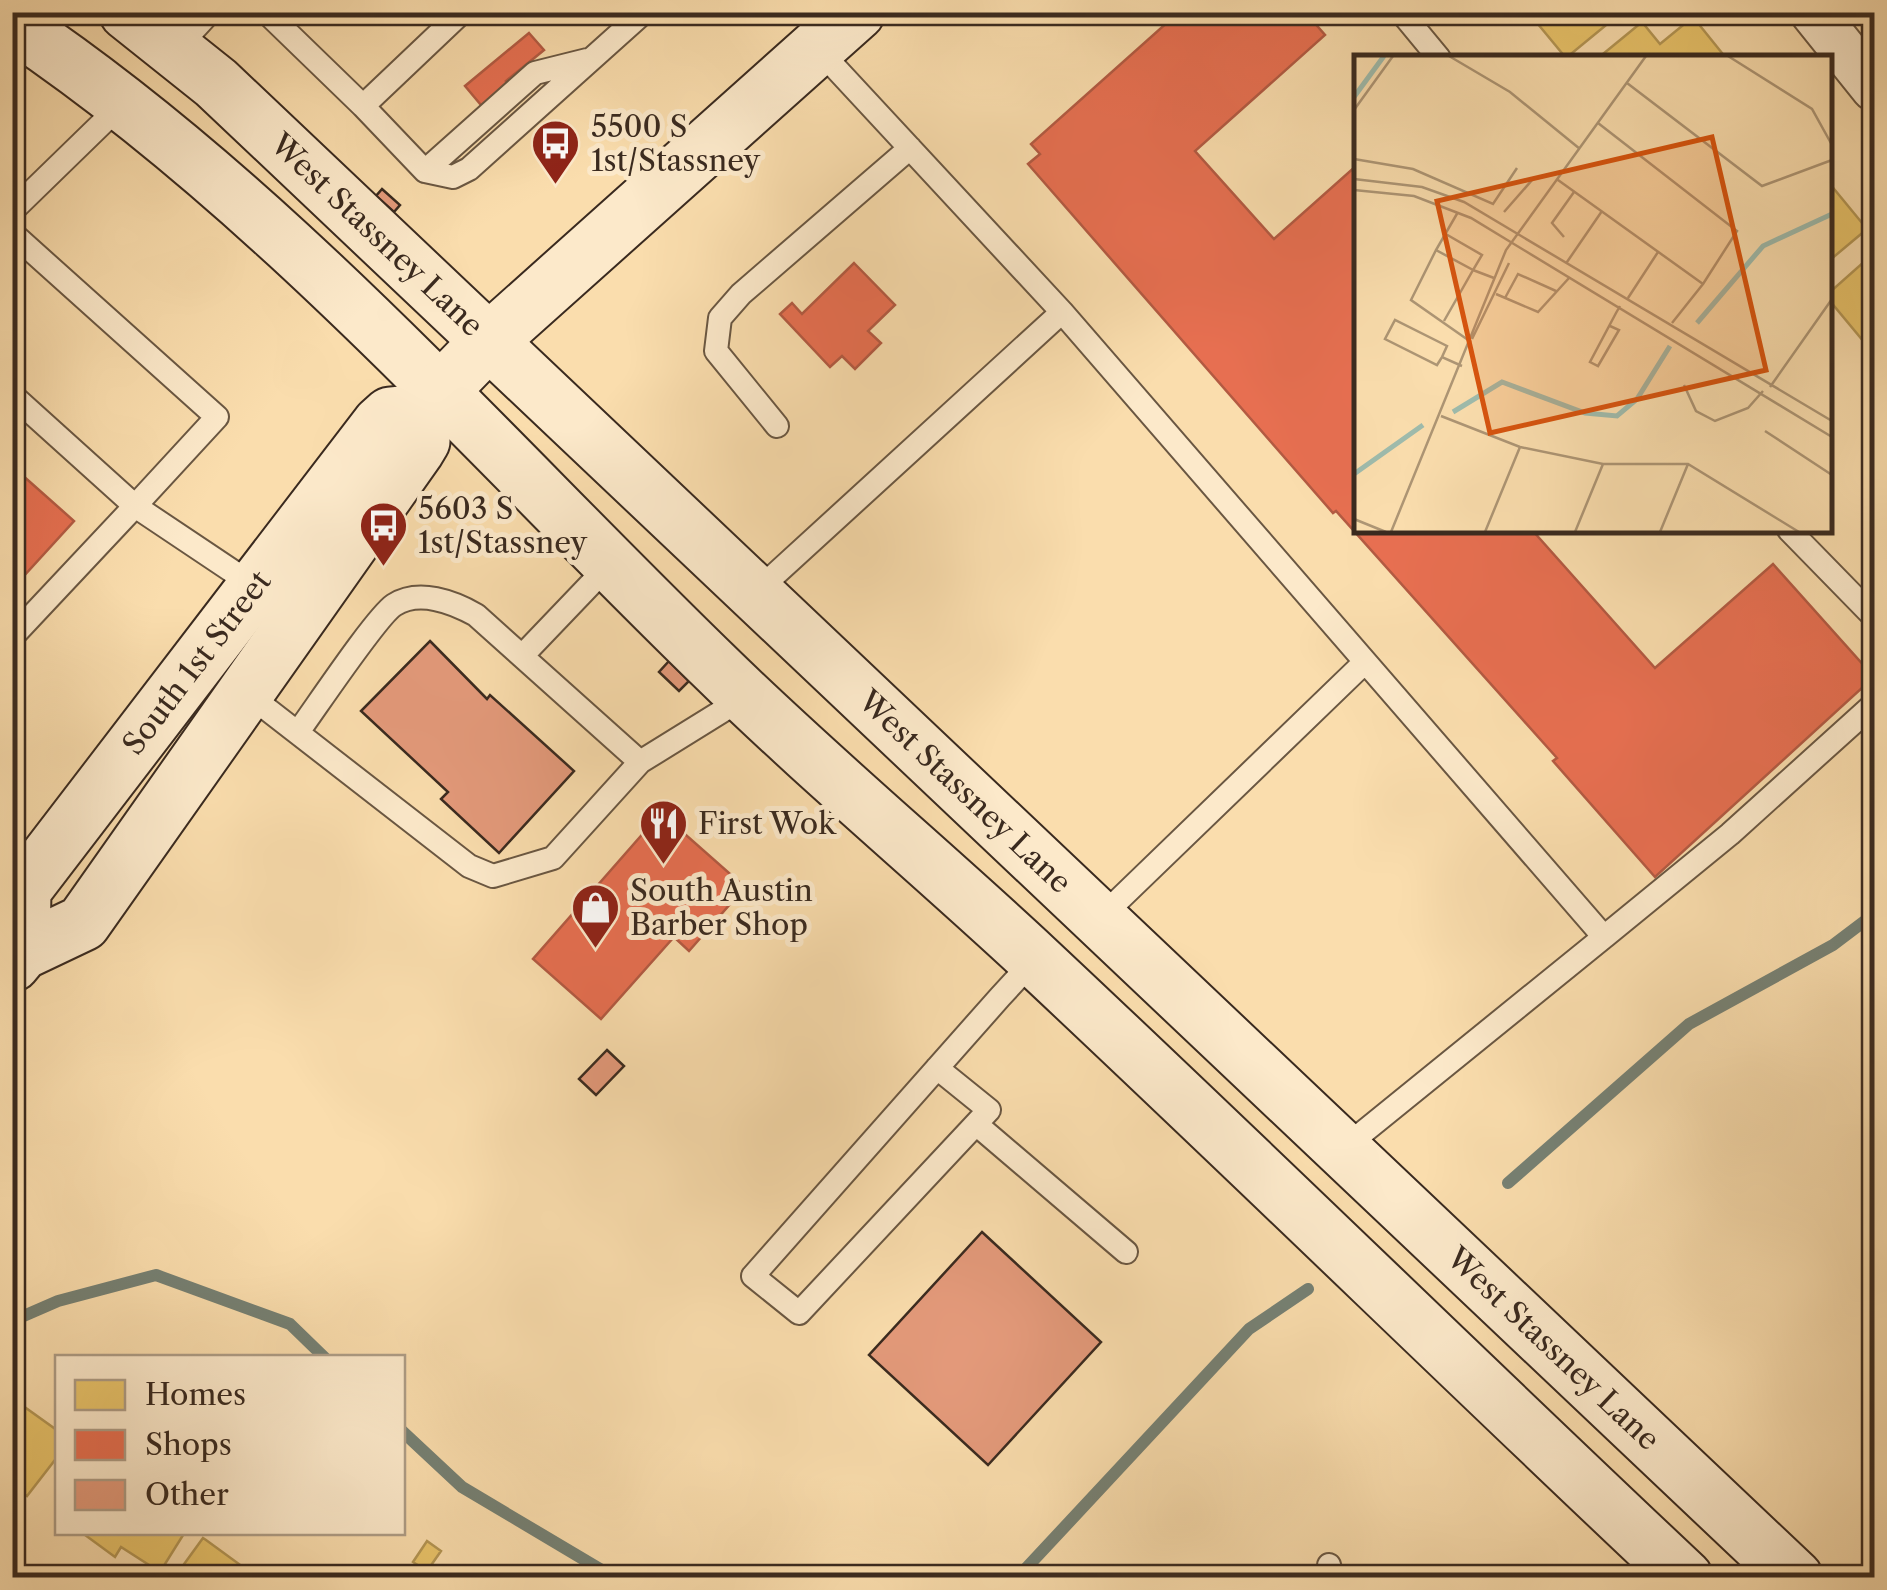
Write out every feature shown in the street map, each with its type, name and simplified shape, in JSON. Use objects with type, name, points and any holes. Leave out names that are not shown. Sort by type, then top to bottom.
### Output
[{"type":"main road","name":"West Stassney Lane","points":[[127,12],[193,31],[489,340],[1345,1147],[1795,1578]]},
{"type":"main road","points":[[12,23],[123,102],[196,164],[429,401],[609,564],[745,696],[1042,965],[1685,1578]]},
{"type":"main road","name":"South 1st Street","points":[[17,958],[23,890],[380,424],[390,415],[429,401],[489,340],[837,30]]},
{"type":"main road","name":"South 1st Street","points":[[17,958],[83,922],[416,451],[422,441],[429,401]]},
{"type":"main road","points":[[1042,965],[1100,918]]},
{"type":"street","points":[[1813,12],[1874,88]]},
{"type":"lane","points":[[266,12],[425,171],[453,177],[469,169],[644,12]]},
{"type":"lane","points":[[364,106],[462,12]]},
{"type":"lane","points":[[1402,12],[1437,55]]},
{"type":"lane","points":[[837,30],[910,148],[1062,312],[1604,937]]},
{"type":"lane","points":[[12,210],[123,102]]},
{"type":"lane","points":[[777,426],[716,351],[720,318],[741,294],[910,148]]},
{"type":"lane","points":[[12,232],[217,417],[12,637]]},
{"type":"lane","points":[[756,592],[1062,312]]},
{"type":"lane","points":[[12,395],[135,506],[256,586]]},
{"type":"lane","points":[[1791,532],[1874,617]]},
{"type":"lane","points":[[522,656],[609,564]]},
{"type":"lane","points":[[298,732],[394,605],[422,598],[451,601],[476,615],[640,762]]},
{"type":"lane","points":[[1100,918],[1366,662]]},
{"type":"lane","points":[[245,692],[468,866],[493,876],[553,858],[640,762],[745,696]]},
{"type":"lane","points":[[1345,1147],[1375,1118],[1730,834],[1874,704]]},
{"type":"lane","points":[[937,1068],[989,1110],[799,1313],[753,1276],[937,1068],[1042,965]]},
{"type":"lane","points":[[976,1124],[1126,1252]]},
{"type":"building: Homes","points":[[1528,12],[1622,12],[1570,55],[1564,55]]},
{"type":"building: Homes","points":[[1693,17],[1724,55],[1603,54],[1642,22],[1660,44]]},
{"type":"building: Homes","points":[[1832,186],[1867,229],[1832,258]]},
{"type":"building: Homes","points":[[1874,253],[1874,354],[1832,303],[1832,290]]},
{"type":"building: Homes","points":[[12,1398],[55,1429],[55,1460],[27,1496],[12,1486]]},
{"type":"building: Homes","points":[[85,1535],[183,1535],[160,1572],[121,1547],[115,1557]]},
{"type":"building: Homes","points":[[203,1538],[206,1540],[258,1578],[174,1578]]},
{"type":"building: Homes","points":[[427,1541],[441,1551],[427,1571],[413,1562]]},
{"type":"building: Shops","points":[[1179,12],[1305,12],[1325,35],[1195,151],[1274,239],[1354,168],[1354,531],[1336,511],[1333,513],[1028,164],[1040,154],[1031,144]]},
{"type":"building: Shops","points":[[529,33],[544,50],[506,81],[514,88],[486,111],[465,86]]},
{"type":"building: Shops","points":[[854,263],[895,305],[868,331],[881,343],[855,369],[842,356],[830,367],[780,314],[792,303],[802,314]]},
{"type":"building: Shops","points":[[12,466],[74,521],[22,578],[12,569]]},
{"type":"building: Shops","points":[[1355,532],[1534,532],[1655,668],[1773,564],[1874,677],[1655,877],[1553,761],[1557,758]]},
{"type":"building: Shops","points":[[661,813],[745,887],[689,951],[674,937],[601,1019],[533,959]]},
{"type":"building: Other","points":[[382,189],[400,205],[394,212],[376,196]]},
{"type":"building: Other","points":[[430,641],[487,699],[490,695],[574,771],[499,853],[441,799],[448,792],[361,711]]},
{"type":"building: Other","points":[[669,661],[689,681],[679,691],[659,672]]},
{"type":"building: Other","points":[[607,1050],[624,1066],[596,1095],[579,1079]]},
{"type":"building: Other","points":[[982,1232],[1101,1342],[988,1465],[869,1355]]},
{"type":"waterway","points":[[1508,1183],[1689,1024],[1833,945],[1874,914]]},
{"type":"waterway","points":[[12,1321],[58,1301],[156,1275],[290,1324],[322,1355]]},
{"type":"waterway","points":[[1017,1578],[1249,1329],[1308,1289]]},
{"type":"waterway","points":[[405,1434],[462,1487],[615,1578]]},
{"type":"place","name":"5500 S 1st/Stassney","points":[[556,186]]},
{"type":"place","name":"5603 S 1st/Stassney","points":[[383,568]]},
{"type":"place","name":"First Wok","points":[[663,866]]},
{"type":"place","name":"South Austin Barber Shop","points":[[595,950]]}]
